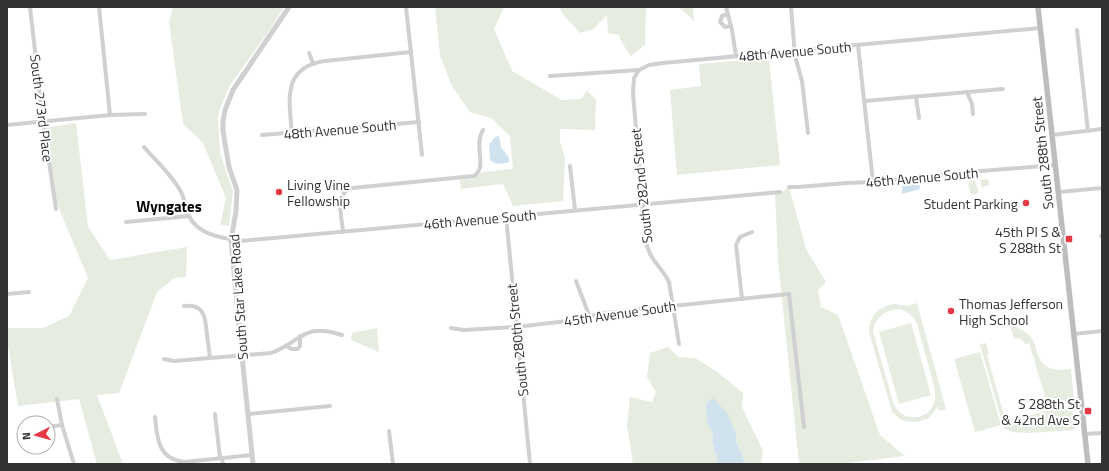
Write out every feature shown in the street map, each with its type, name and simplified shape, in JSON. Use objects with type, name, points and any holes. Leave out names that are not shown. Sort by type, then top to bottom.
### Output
[{"type":"main road","name":"South 288th Street","points":[[1038,7],[1088,464]]},
{"type":"street","name":"South 273rd Place","points":[[30,7],[43,121],[56,209]]},
{"type":"street","points":[[99,7],[110,115]]},
{"type":"street","name":"South Star Lake Road","points":[[253,464],[231,240],[236,211],[237,190],[229,167],[224,138],[223,121],[225,110],[233,90],[289,7]]},
{"type":"street","points":[[406,7],[422,154]]},
{"type":"street","points":[[726,7],[736,56]]},
{"type":"street","points":[[791,7],[796,61],[802,81],[808,133]]},
{"type":"street","points":[[728,14],[722,16],[720,22],[725,27],[731,26]]},
{"type":"street","name":"48th Avenue South","points":[[550,76],[640,70],[655,64],[1040,28]]},
{"type":"street","points":[[1077,30],[1088,131]]},
{"type":"street","points":[[858,45],[874,182]]},
{"type":"street","points":[[292,133],[289,93],[292,82],[298,72],[313,63],[411,52]]},
{"type":"street","points":[[309,53],[313,63]]},
{"type":"street","name":"South 282nd Street","points":[[640,70],[634,78],[633,89],[641,204],[645,238],[648,252],[666,275],[669,282],[674,305],[679,344]]},
{"type":"street","points":[[865,101],[1003,89]]},
{"type":"street","points":[[967,92],[972,104],[973,114]]},
{"type":"street","points":[[916,97],[919,118]]},
{"type":"street","points":[[7,125],[110,115],[145,114]]},
{"type":"street","name":"48th Avenue South","points":[[262,135],[419,122]]},
{"type":"street","points":[[1052,135],[1102,129]]},
{"type":"street","points":[[343,232],[341,197],[344,192],[352,188],[471,177],[478,173],[481,168],[479,141],[483,130]]},
{"type":"street","points":[[126,222],[189,216],[186,203],[171,176],[144,147]]},
{"type":"street","name":"46th Avenue South","points":[[789,187],[874,182],[957,173],[1056,165]]},
{"type":"street","points":[[570,166],[575,210]]},
{"type":"street","points":[[1059,192],[1102,188]]},
{"type":"street","name":"46th Avenue South","points":[[189,216],[194,224],[203,232],[240,241],[780,192]]},
{"type":"street","name":"South 280th Street","points":[[506,216],[530,464]]},
{"type":"street","points":[[742,299],[736,244],[740,237],[752,232]]},
{"type":"street","points":[[576,282],[589,316]]},
{"type":"street","points":[[7,294],[29,292]]},
{"type":"street","name":"45th Avenue South","points":[[451,328],[464,330],[516,327],[674,305],[789,294],[804,427]]},
{"type":"street","points":[[184,306],[200,308],[203,313],[205,318],[210,358]]},
{"type":"street","points":[[164,359],[174,361],[271,353],[286,346],[307,332],[319,330],[342,335]]},
{"type":"street","points":[[1074,334],[1102,331]]},
{"type":"street","points":[[286,346],[292,349],[298,349],[300,346],[300,336]]},
{"type":"street","points":[[57,400],[62,425],[74,464]]},
{"type":"street","points":[[248,414],[330,406]]},
{"type":"street","points":[[215,414],[223,464]]},
{"type":"street","points":[[155,417],[158,442],[168,457],[176,461],[211,462],[221,458],[252,455]]},
{"type":"street","points":[[56,426],[62,425]]},
{"type":"street","points":[[390,431],[394,464]]},
{"type":"street","points":[[1085,434],[1102,433]]},
{"type":"shaded area","points":[[173,7],[284,7],[271,28],[230,85],[218,116],[220,153],[233,191],[229,226],[220,225],[226,198],[203,143],[183,124],[169,22]]},
{"type":"shaded area","points":[[435,7],[504,7],[494,29],[512,71],[562,100],[581,99],[587,90],[596,100],[595,130],[560,129],[560,142],[565,158],[563,201],[513,206],[503,184],[461,189],[460,180],[475,178],[482,172],[513,169],[510,136],[491,118],[470,112],[452,86],[440,56]]},
{"type":"shaded area","points":[[560,7],[646,7],[645,45],[631,56],[622,43],[619,35],[608,33],[607,15],[593,29],[580,33],[562,13]]},
{"type":"shaded area","points":[[679,7],[693,7],[694,21]]},
{"type":"shaded area","points":[[769,58],[780,165],[677,175],[670,90],[701,86],[699,64]]},
{"type":"shaded area","points":[[76,123],[88,227],[110,260],[187,247],[186,277],[174,278],[157,292],[119,393],[97,395],[123,464],[97,464],[79,399],[18,406],[7,340],[7,328],[43,328],[69,316],[88,278],[55,199],[44,128]]},
{"type":"shaded area","points":[[974,178],[979,193],[971,195],[968,183]]},
{"type":"shaded area","points":[[988,179],[989,185],[982,188],[980,180]]},
{"type":"shaded area","points":[[789,187],[806,249],[826,282],[818,290],[821,307],[838,315],[880,435],[905,456],[838,464],[799,464],[778,260],[775,193],[782,192]]},
{"type":"shaded area","points":[[917,303],[946,409],[939,411],[938,406],[929,418],[917,422],[900,419],[892,412],[869,332],[869,327],[876,313],[884,307],[896,304],[907,306]],"holes":[[[899,309],[911,315],[917,324],[933,380],[935,394],[933,405],[926,413],[916,417],[904,415],[897,410],[893,402],[873,331],[876,322],[882,315],[889,311]]]},
{"type":"shaded area","points":[[911,323],[931,395],[899,404],[879,332]]},
{"type":"shaded area","points":[[1011,323],[1031,337],[1039,358],[1045,366],[1059,370],[1071,369],[1074,400],[1043,407],[1042,405],[1047,403],[1029,343],[1025,344],[1021,339],[1014,338],[1009,324]]},
{"type":"shaded area","points":[[377,328],[379,352],[351,340],[352,333]]},
{"type":"shaded area","points":[[986,343],[989,354],[987,355],[1004,415],[1008,414],[1011,419],[1015,420],[1045,411],[1072,408],[1075,430],[1029,433],[1012,432],[1004,428],[980,345]]},
{"type":"shaded area","points":[[668,347],[678,357],[695,358],[717,372],[743,393],[742,407],[763,451],[761,464],[746,464],[736,441],[736,433],[732,427],[732,423],[707,422],[713,433],[712,441],[717,459],[716,464],[633,464],[627,425],[630,397],[652,402],[656,392],[647,377],[650,353]]},
{"type":"shaded area","points":[[980,352],[1001,425],[975,432],[954,359]]},
{"type":"water","points":[[499,136],[501,147],[509,158],[509,162],[499,164],[490,160],[489,145],[495,137]]},
{"type":"water","points":[[919,183],[920,189],[902,194],[902,186]]},
{"type":"water","points":[[713,398],[727,413],[736,433],[736,441],[746,464],[716,464],[717,459],[712,441],[713,433],[707,422],[706,409],[707,402]]},
{"type":"place","name":"Living Vine Fellowship","points":[[279,192]]},
{"type":"place","name":"Student Parking","points":[[1026,203]]},
{"type":"place","name":"45th Pl S & S 288th St","points":[[1069,239]]},
{"type":"place","name":"Thomas Jefferson High School","points":[[951,311]]},
{"type":"place","name":"S 288th St & 42nd Ave S","points":[[1088,411]]},
{"type":"district","name":"Wyngates","points":[[169,206]]}]
